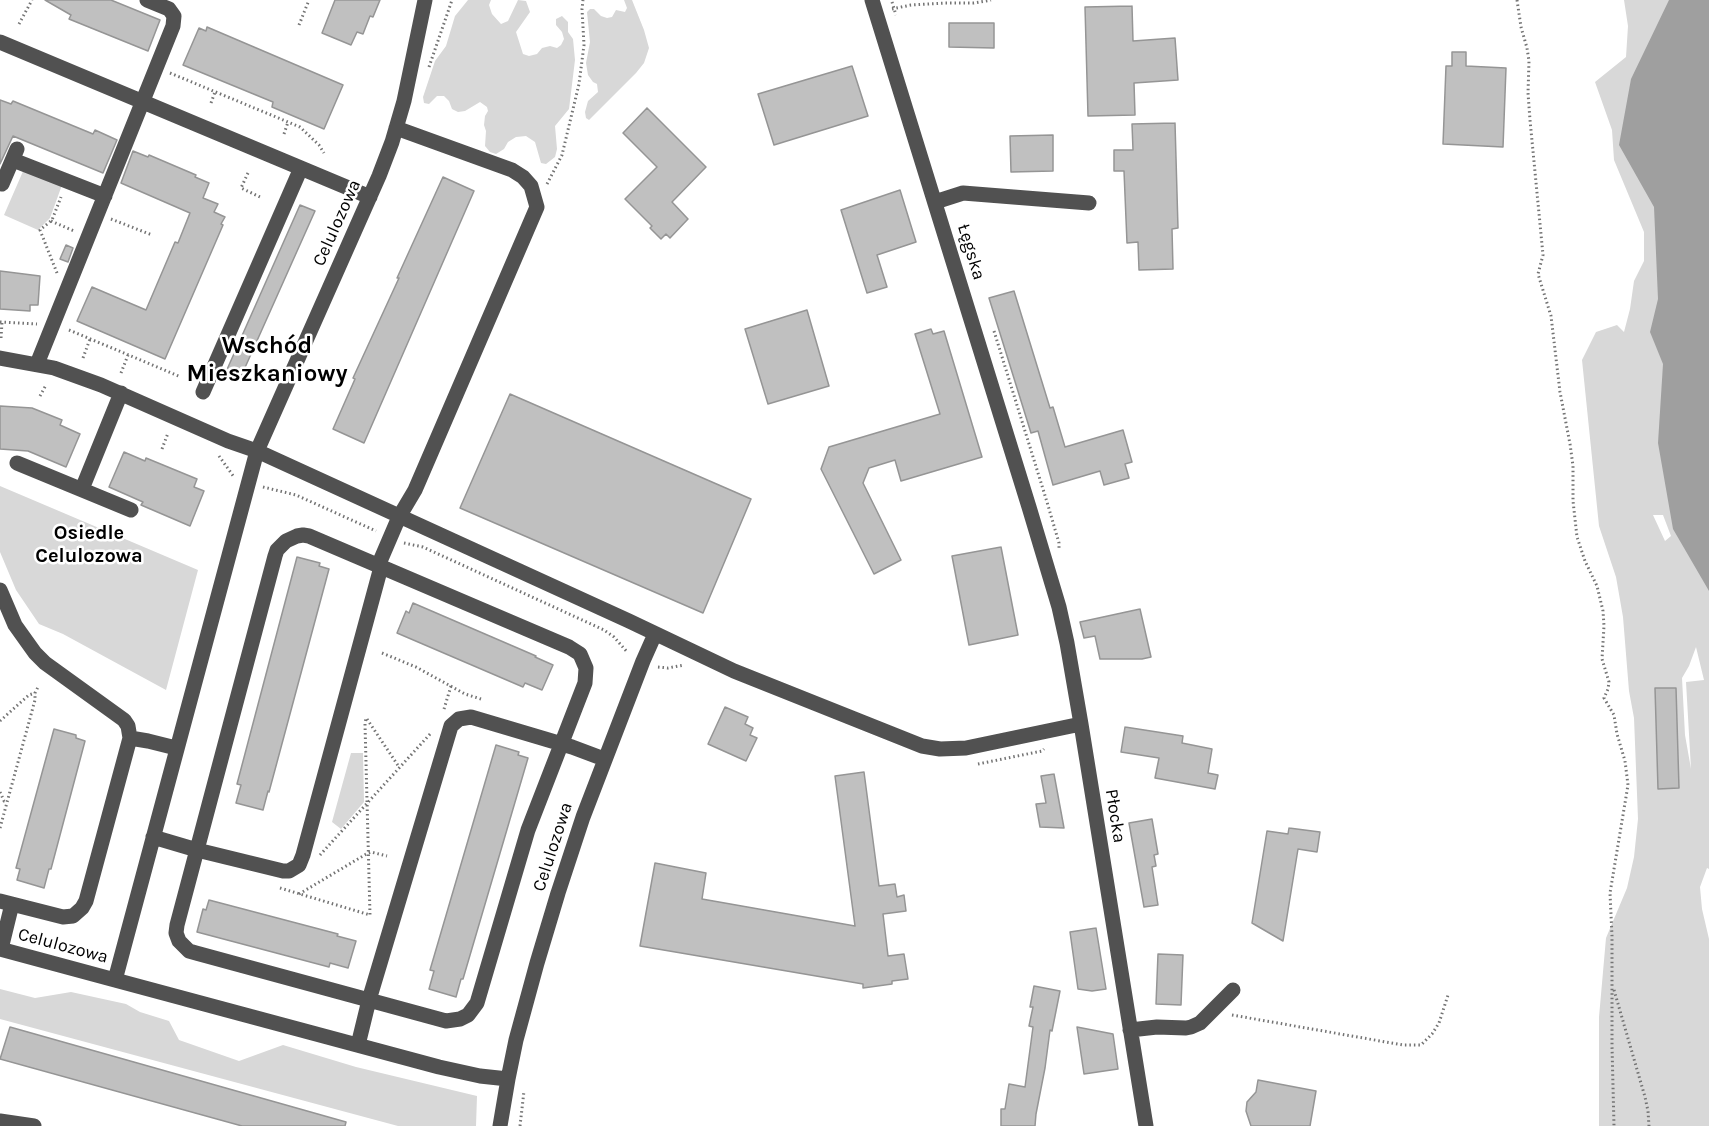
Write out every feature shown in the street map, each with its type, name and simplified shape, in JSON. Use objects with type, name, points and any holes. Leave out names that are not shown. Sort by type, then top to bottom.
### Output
[{"type":"street","points":[[37,364],[175,20],[169,9],[147,0]]},
{"type":"street","name":"Celulozowa","points":[[115,980],[257,451],[379,176],[404,101],[425,0]]},
{"type":"street","name":"Łęgska","points":[[874,7],[1032,516]]},
{"type":"street","points":[[0,42],[370,197]]},
{"type":"street","points":[[153,837],[284,871],[298,865],[303,855],[389,537],[415,490],[537,207],[531,186],[523,177],[396,128]]},
{"type":"street","points":[[2,184],[15,154],[67,181],[105,196]]},
{"type":"street","points":[[203,392],[301,168]]},
{"type":"street","points":[[935,202],[963,193],[1089,203]]},
{"type":"street","points":[[0,358],[37,364],[121,393],[228,441],[257,451],[734,671],[922,746],[966,748],[1081,724]]},
{"type":"street","points":[[82,489],[121,393]]},
{"type":"street","points":[[18,463],[131,510]]},
{"type":"street","name":"Płocka","points":[[1032,516],[1059,607],[1067,643],[1146,1126]]},
{"type":"street","points":[[309,536],[380,566],[569,647],[580,654],[586,668],[587,677],[528,830],[477,1003],[474,1010],[460,1019],[446,1021],[196,953],[183,947],[176,933],[196,850],[277,550],[291,538],[309,536]]},
{"type":"street","points":[[0,590],[15,625],[35,652],[45,663],[124,720],[128,726],[130,738],[86,901],[82,908],[74,916],[63,917],[6,903],[0,949]]},
{"type":"street","name":"Celulozowa","points":[[500,1126],[516,1040],[540,952],[583,817],[642,661],[655,634]]},
{"type":"street","points":[[358,1045],[369,1000],[451,726],[459,719],[471,717],[604,759]]},
{"type":"street","points":[[130,738],[176,748]]},
{"type":"street","name":"Celulozowa","points":[[0,949],[439,1067],[480,1076],[508,1079]]},
{"type":"street","points":[[1130,1029],[1186,1028],[1200,1023],[1233,990]]},
{"type":"street","points":[[0,1121],[34,1126]]},
{"type":"path","points":[[19,24],[32,0]]},
{"type":"path","points":[[299,25],[309,0]]},
{"type":"path","points":[[426,77],[452,0]]},
{"type":"path","points":[[537,207],[562,155],[579,84],[584,45],[583,0]]},
{"type":"path","points":[[874,7],[974,3],[991,0]]},
{"type":"path","points":[[1517,0],[1529,61],[1528,93],[1543,255],[1538,274],[1551,316],[1560,392],[1570,444],[1577,537],[1597,586],[1603,610],[1602,659],[1609,682],[1604,698],[1614,715],[1628,785],[1610,894],[1614,1126]]},
{"type":"path","points":[[164,71],[300,127],[324,153]]},
{"type":"path","points":[[211,103],[215,92]]},
{"type":"path","points":[[284,134],[288,122]]},
{"type":"path","points":[[248,173],[241,188],[260,197]]},
{"type":"path","points":[[65,294],[40,230],[51,221],[67,181]]},
{"type":"path","points":[[98,214],[152,236]]},
{"type":"path","points":[[51,221],[89,237]]},
{"type":"path","points":[[1,338],[1,322],[53,325],[181,377]]},
{"type":"path","points":[[83,358],[90,339]]},
{"type":"path","points":[[121,373],[128,355]]},
{"type":"path","points":[[40,396],[46,385]]},
{"type":"path","points":[[162,449],[168,433]]},
{"type":"path","points":[[214,453],[221,458],[233,476],[240,480]]},
{"type":"path","points":[[265,488],[296,495],[400,542],[423,547],[604,630],[615,637],[622,646]]},
{"type":"path","points":[[382,653],[422,670],[465,694],[481,699]]},
{"type":"path","points":[[445,717],[444,711],[451,686]]},
{"type":"path","points":[[0,828],[35,693],[39,687]]},
{"type":"path","points":[[0,721],[29,695],[35,693]]},
{"type":"path","points":[[273,886],[370,915],[366,718],[399,767]]},
{"type":"path","points":[[320,856],[433,730]]},
{"type":"path","points":[[0,792],[4,801],[7,802]]},
{"type":"path","points":[[0,808],[6,808]]},
{"type":"path","points":[[299,894],[368,853],[387,856]]},
{"type":"path","points":[[1612,985],[1645,1097],[1649,1126]]},
{"type":"path","points":[[1209,1015],[1230,1015],[1403,1045],[1421,1045],[1439,1023],[1448,995]]},
{"type":"path","points":[[520,1126],[525,1091]]},
{"type":"shaded area","points":[[468,0],[491,0],[489,5],[492,14],[501,24],[508,21],[518,0],[526,1],[530,12],[516,32],[523,54],[529,56],[537,54],[542,48],[550,46],[557,48],[561,45],[564,39],[556,25],[556,19],[562,16],[568,22],[568,32],[573,39],[575,60],[569,109],[555,126],[557,149],[555,157],[546,164],[541,163],[535,142],[526,136],[516,137],[496,154],[490,152],[485,146],[484,125],[488,111],[487,107],[480,102],[465,111],[458,112],[452,109],[444,96],[437,96],[429,104],[424,103],[423,97],[435,61],[446,46],[455,16]]},
{"type":"shaded area","points":[[624,0],[632,0],[649,48],[644,63],[636,73],[589,120],[585,112],[588,101],[598,92],[597,84],[588,75],[586,63],[590,42],[587,12],[594,9],[601,16],[612,17],[616,10],[625,12],[627,8]]},
{"type":"shaded area","points":[[1624,0],[1709,0],[1709,869],[1707,868],[1700,887],[1709,939],[1709,1126],[1599,1126],[1599,1017],[1606,938],[1627,888],[1634,857],[1638,819],[1634,718],[1629,691],[1623,617],[1616,577],[1599,526],[1582,360],[1596,332],[1617,325],[1624,332],[1634,281],[1644,261],[1644,232],[1614,160],[1612,130],[1595,82],[1626,57],[1628,26]],"holes":[[[1653,515],[1663,515],[1671,536],[1665,541]],[[1696,647],[1704,680],[1686,682],[1691,769],[1685,735],[1682,678]]]},
{"type":"shaded area","points":[[1669,0],[1709,0],[1709,591],[1673,529],[1658,443],[1663,364],[1650,332],[1658,299],[1654,207],[1619,145],[1631,79]]},
{"type":"shaded area","points":[[24,169],[62,185],[50,218],[38,230],[4,215]]},
{"type":"shaded area","points":[[0,486],[198,570],[166,690],[63,634],[39,624],[16,590],[0,552]]},
{"type":"shaded area","points":[[351,753],[363,753],[364,802],[341,829],[332,822]]},
{"type":"shaded area","points":[[0,989],[35,998],[71,992],[126,1004],[140,1012],[169,1021],[179,1040],[239,1061],[283,1045],[356,1067],[477,1096],[476,1126],[398,1126],[0,1019]]},
{"type":"building","points":[[45,0],[111,0],[160,20],[148,51],[69,19],[71,15]]},
{"type":"building","points":[[335,0],[380,0],[363,34],[357,32],[351,45],[322,33]]},
{"type":"building","points":[[1132,6],[1133,41],[1175,38],[1178,80],[1134,83],[1135,115],[1088,116],[1085,7]]},
{"type":"building","points":[[949,23],[994,23],[994,48],[949,47]]},
{"type":"building","points":[[207,27],[343,85],[324,129],[272,107],[273,102],[183,65],[199,28],[206,31]]},
{"type":"building","points":[[1452,52],[1466,52],[1466,66],[1506,68],[1503,147],[1443,144],[1446,66],[1452,66]]},
{"type":"building","points":[[852,66],[868,116],[774,145],[758,94]]},
{"type":"building","points":[[0,100],[11,104],[13,101],[93,134],[95,130],[117,140],[103,173],[13,136],[0,164]]},
{"type":"building","points":[[647,108],[706,167],[672,202],[688,219],[670,238],[666,234],[661,239],[650,228],[652,226],[625,199],[657,167],[623,133]]},
{"type":"building","points":[[1175,123],[1178,228],[1172,229],[1173,269],[1139,270],[1138,242],[1127,243],[1124,171],[1114,171],[1114,150],[1133,150],[1132,124]]},
{"type":"building","points":[[1053,135],[1053,171],[1011,172],[1010,136]]},
{"type":"building","points":[[133,151],[148,157],[149,155],[209,183],[203,198],[218,204],[214,212],[225,217],[165,359],[77,321],[92,287],[146,310],[190,213],[121,183]]},
{"type":"building","points":[[443,177],[474,191],[364,443],[333,429],[355,379],[353,378]]},
{"type":"building","points":[[900,190],[916,242],[877,255],[887,287],[867,293],[841,210]]},
{"type":"building","points":[[300,205],[315,211],[239,381],[225,374]]},
{"type":"building","points":[[66,245],[73,248],[68,262],[60,259]]},
{"type":"building","points":[[0,271],[40,276],[38,305],[30,305],[30,311],[0,309]]},
{"type":"building","points":[[1014,291],[1050,408],[1053,407],[1065,447],[1123,430],[1132,462],[1125,464],[1129,478],[1104,485],[1100,471],[1053,485],[1038,431],[1031,433],[989,298]]},
{"type":"building","points":[[807,310],[829,386],[768,404],[745,329]]},
{"type":"building","points":[[931,329],[933,334],[944,331],[982,457],[901,481],[895,460],[869,468],[863,483],[901,560],[874,574],[821,469],[829,447],[940,414],[915,334]]},
{"type":"building","points":[[510,394],[751,499],[703,613],[460,508]]},
{"type":"building","points":[[0,406],[32,408],[62,420],[60,425],[80,434],[66,467],[28,451],[0,449]]},
{"type":"building","points":[[124,452],[145,461],[146,458],[197,479],[194,487],[204,491],[190,526],[141,505],[143,502],[109,487]]},
{"type":"building","points":[[1001,547],[1018,635],[969,645],[952,556]]},
{"type":"building","points":[[297,557],[320,563],[319,566],[329,569],[263,810],[236,803],[241,785],[237,784]]},
{"type":"building","points":[[413,603],[553,665],[542,690],[525,683],[523,687],[397,633],[406,611],[409,613]]},
{"type":"building","points":[[1140,609],[1151,657],[1100,659],[1095,636],[1084,638],[1080,622]]},
{"type":"building","points":[[1655,688],[1676,688],[1679,788],[1658,789]]},
{"type":"building","points":[[725,707],[748,717],[745,724],[753,728],[750,735],[757,738],[746,761],[708,744]]},
{"type":"building","points":[[1125,727],[1183,736],[1182,743],[1212,749],[1208,773],[1218,775],[1215,789],[1155,778],[1159,758],[1121,752]]},
{"type":"building","points":[[54,729],[76,735],[76,738],[85,741],[44,888],[17,880],[20,869],[16,868]]},
{"type":"building","points":[[496,745],[519,752],[518,755],[528,758],[456,997],[429,989],[434,971],[430,970]]},
{"type":"building","points":[[864,772],[879,886],[895,884],[897,897],[904,895],[906,911],[883,914],[888,956],[904,954],[908,979],[863,988],[863,984],[640,946],[655,863],[706,873],[702,899],[855,926],[835,776]]},
{"type":"building","points":[[1054,774],[1064,828],[1040,827],[1036,804],[1046,803],[1041,776]]},
{"type":"building","points":[[1152,819],[1158,854],[1154,855],[1156,866],[1152,867],[1158,905],[1144,907],[1129,823]]},
{"type":"building","points":[[1289,828],[1320,832],[1317,852],[1298,849],[1283,941],[1252,923],[1267,831],[1288,834]]},
{"type":"building","points":[[209,900],[338,934],[337,936],[356,941],[348,968],[330,963],[329,967],[197,932],[203,909],[206,910]]},
{"type":"building","points":[[1096,928],[1106,989],[1092,991],[1078,989],[1070,932]]},
{"type":"building","points":[[1158,954],[1183,955],[1181,1005],[1156,1004]]},
{"type":"building","points":[[1034,986],[1060,991],[1052,1031],[1050,1030],[1035,1126],[1001,1126],[1001,1109],[1005,1109],[1009,1084],[1025,1087],[1033,1027],[1029,1026]]},
{"type":"building","points":[[10,1027],[346,1122],[345,1126],[242,1126],[0,1059]]},
{"type":"building","points":[[1077,1027],[1113,1034],[1118,1069],[1084,1074]]},
{"type":"building","points":[[1258,1080],[1316,1091],[1310,1126],[1251,1126],[1246,1111],[1247,1102],[1256,1092]]},
{"type":"district","name":"Wschód Mieszkaniowy","points":[[267,360]]},
{"type":"district","name":"Osiedle Celulozowa","points":[[89,544]]}]
